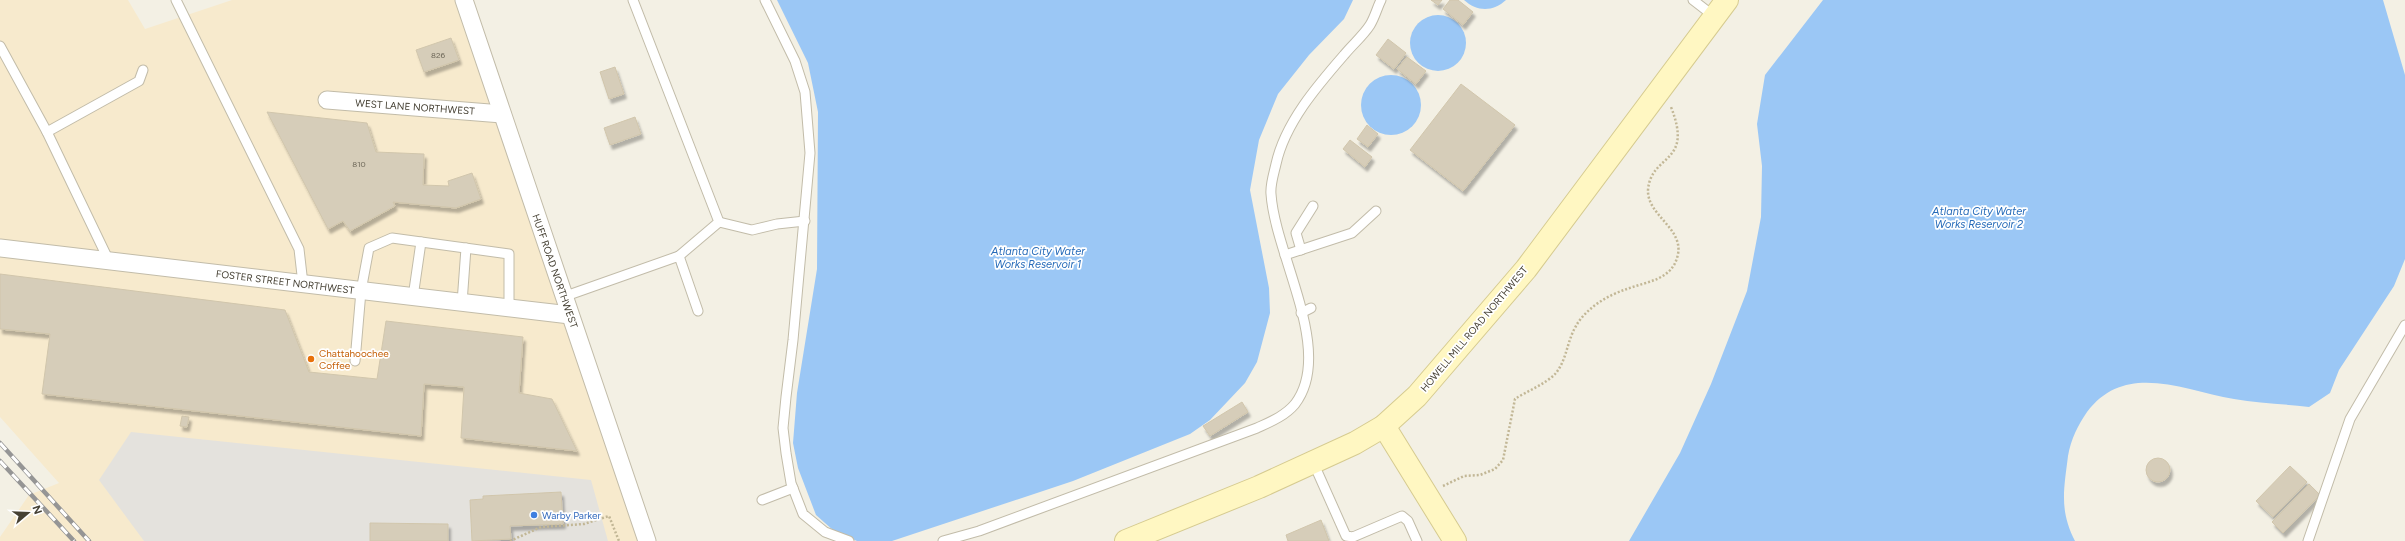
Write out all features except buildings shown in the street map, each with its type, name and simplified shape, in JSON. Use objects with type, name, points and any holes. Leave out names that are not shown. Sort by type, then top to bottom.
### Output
[{"type":"main road","name":"HOWELL MILL ROAD NORTHWEST","points":[[1126,541],[1355,443],[1384,426],[1417,396],[1526,269],[1721,8]]},
{"type":"main road","points":[[1384,426],[1455,541]]},
{"type":"street","name":"HUFF ROAD NORTHWEST","points":[[464,0],[570,315],[643,540]]},
{"type":"street","name":"WEST LANE NORTHWEST","points":[[327,100],[502,114]]},
{"type":"street","name":"FOSTER STREET NORTHWEST","points":[[0,248],[570,315]]},
{"type":"lane","points":[[176,0],[299,249],[303,284]]},
{"type":"lane","points":[[633,0],[719,222]]},
{"type":"lane","points":[[765,0],[795,61],[804,92],[810,154],[805,221],[783,428],[793,488],[803,514],[825,532],[849,541]]},
{"type":"lane","points":[[943,541],[979,531],[1279,418],[1294,405],[1304,387],[1309,372],[1310,348],[1285,255],[1271,193],[1276,162],[1289,132],[1307,100],[1370,25],[1381,0]]},
{"type":"lane","points":[[1694,0],[1721,8]]},
{"type":"lane","points":[[0,46],[47,132],[109,261]]},
{"type":"lane","points":[[47,132],[139,80],[143,70]]},
{"type":"lane","points":[[1301,250],[1296,234],[1314,206]]},
{"type":"lane","points":[[1285,255],[1352,232],[1376,211]]},
{"type":"lane","points":[[719,222],[752,230],[777,224],[805,221]]},
{"type":"lane","points":[[564,297],[679,256],[719,222]]},
{"type":"lane","points":[[355,361],[361,290],[369,248],[392,238],[509,254],[509,308]]},
{"type":"lane","points":[[413,297],[421,242]]},
{"type":"lane","points":[[462,303],[466,248]]},
{"type":"lane","points":[[679,256],[698,311]]},
{"type":"lane","points":[[1301,313],[1312,308]]},
{"type":"lane","points":[[2308,541],[2350,419],[2405,325]]},
{"type":"lane","points":[[1312,462],[1346,536],[1353,537],[1402,516],[1408,521],[1416,541]]},
{"type":"lane","points":[[762,500],[793,488]]},
{"type":"path","points":[[1428,496],[1464,476],[1480,475],[1495,469],[1503,460],[1507,448],[1510,418],[1515,399],[1555,374],[1565,359],[1576,325],[1593,308],[1609,296],[1667,274],[1676,262],[1678,252],[1676,236],[1653,205],[1648,190],[1654,173],[1666,161],[1678,143],[1677,122],[1663,86]]},
{"type":"path","points":[[510,541],[541,527],[584,524],[609,516],[619,541]]},
{"type":"shaded area","points":[[0,0],[128,0],[145,29],[232,0],[461,0],[647,541],[0,541],[0,537],[29,495],[59,483],[0,417]]},
{"type":"shaded area","points":[[131,432],[591,480],[608,541],[144,541],[99,480]]},
{"type":"water","name":"Atlanta City Water Works Reservoir 1","points":[[777,0],[1353,0],[1344,19],[1309,55],[1278,94],[1259,140],[1250,190],[1269,288],[1270,313],[1257,362],[1245,383],[1210,420],[1190,434],[1073,481],[892,541],[857,541],[834,531],[816,515],[798,468],[793,443],[797,393],[817,269],[818,112],[808,63]]},
{"type":"water","points":[[1464,0],[1506,0],[1496,7],[1485,9],[1474,7]]},
{"type":"water","name":"Atlanta City Water Works Reservoir 2","points":[[1823,0],[2383,0],[2405,75],[2405,259],[2394,286],[2339,370],[2330,393],[2309,407],[2252,402],[2156,383],[2137,383],[2119,387],[2102,396],[2087,412],[2075,432],[2069,450],[2064,499],[2067,519],[2075,541],[1629,541],[1680,453],[1711,384],[1747,291],[1761,217],[1762,166],[1757,124],[1765,75]]},
{"type":"water","points":[[1438,15],[1449,17],[1458,23],[1464,32],[1466,43],[1464,54],[1458,63],[1449,69],[1438,71],[1427,69],[1418,63],[1412,54],[1410,43],[1412,32],[1418,23],[1427,17]]},
{"type":"water","points":[[1391,75],[1408,80],[1416,88],[1421,105],[1416,122],[1408,130],[1391,135],[1374,130],[1366,122],[1361,105],[1366,88],[1374,80]]},
{"type":"railway","points":[[0,443],[89,541]]},
{"type":"railway","points":[[0,461],[74,541]]},
{"type":"place","name":"Chattahoochee Coffee","points":[[311,359]]},
{"type":"place","name":"Warby Parker","points":[[534,515]]}]
